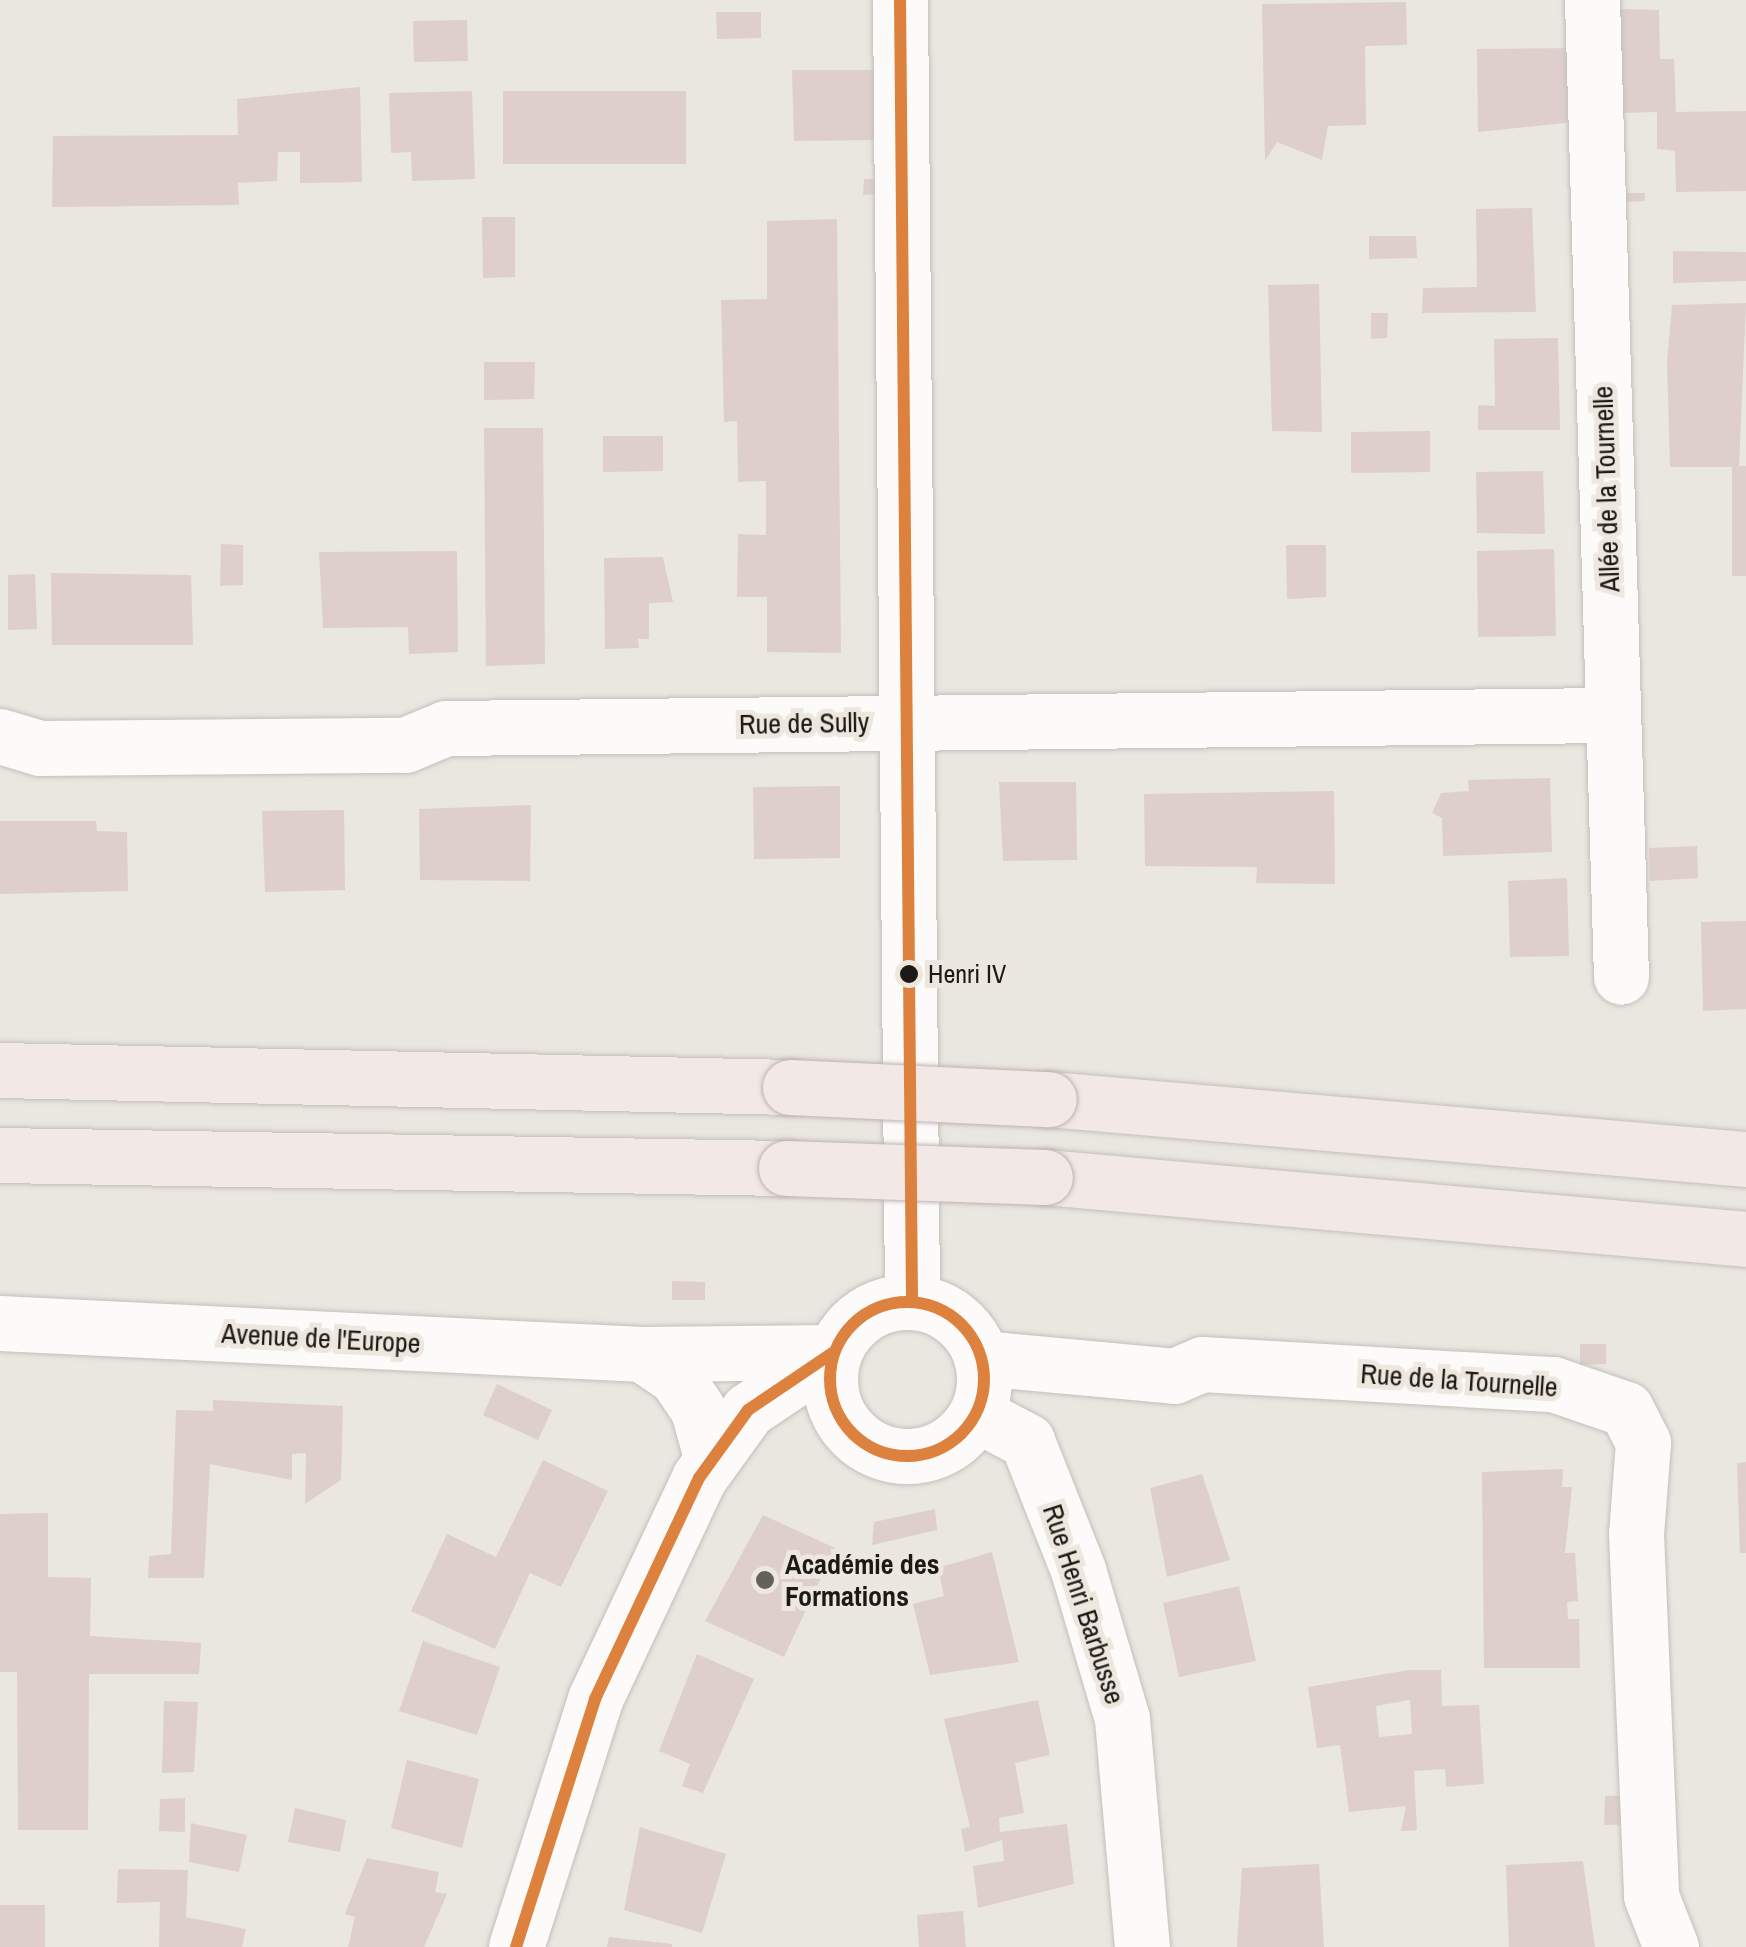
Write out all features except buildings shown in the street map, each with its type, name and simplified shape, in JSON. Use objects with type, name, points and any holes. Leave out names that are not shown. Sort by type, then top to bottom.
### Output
[{"type":"highway","points":[[0,1070],[790,1087],[1048,1099],[1746,1159]]},
{"type":"highway","points":[[0,1156],[786,1168],[1045,1177],[1746,1239]]},
{"type":"street","points":[[900,0],[912,1300]]},
{"type":"street","name":"Allée de la Tournelle","points":[[1592,0],[1621,977]]},
{"type":"street","name":"Rue de Sully","points":[[0,736],[40,748],[405,745],[446,728],[1612,715]]},
{"type":"street","points":[[516,1947],[595,1699],[710,1457],[780,1384],[834,1352],[853,1323],[912,1300],[948,1315],[981,1358],[985,1390],[976,1414],[949,1444],[906,1457],[875,1450],[837,1414],[834,1352]]},
{"type":"street","name":"Avenue de l'Europe","points":[[0,1323],[664,1355],[834,1352]]},
{"type":"street","points":[[664,1355],[698,1410],[710,1457]]},
{"type":"street","name":"Avenue de l'Europe","points":[[664,1355],[780,1384],[837,1414]]},
{"type":"street","name":"Rue de la Tournelle","points":[[981,1358],[1174,1376],[1202,1364],[1554,1384],[1626,1408],[1644,1443],[1636,1534],[1651,1896],[1670,1947]]},
{"type":"street","name":"Rue Henri Barbusse","points":[[976,1414],[1027,1440],[1078,1570],[1122,1719],[1142,1947]]},
{"type":"transit line","points":[[900,0],[912,1300]]},
{"type":"transit line","points":[[907,1302],[936,1308],[961,1325],[978,1350],[984,1379],[978,1408],[961,1433],[936,1450],[907,1456],[878,1450],[853,1433],[836,1408],[830,1379],[836,1350],[853,1325],[878,1308],[907,1302]]},
{"type":"transit line","points":[[516,1947],[595,1699],[699,1478],[748,1410],[834,1352]]},
{"type":"place","name":"Henri IV","points":[[909,974]]},
{"type":"place","name":"Académie des Formations","points":[[765,1580]]}]
